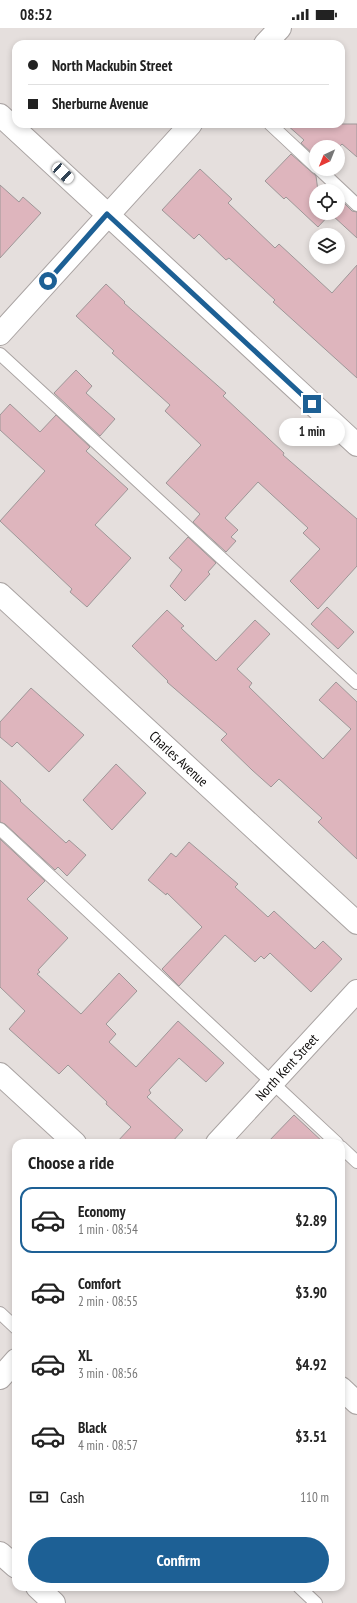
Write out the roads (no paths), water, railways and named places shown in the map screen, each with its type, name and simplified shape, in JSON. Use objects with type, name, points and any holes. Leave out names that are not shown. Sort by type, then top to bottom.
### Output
[{"type":"street","points":[[269,40],[280,28]]},
{"type":"street","points":[[0,115],[12,126]]},
{"type":"street","points":[[14,128],[357,445]]},
{"type":"street","points":[[0,334],[107,214],[187,128]]},
{"type":"street","name":"Charles Avenue","points":[[0,594],[357,923]]},
{"type":"street","name":"North Kent Street","points":[[221,1139],[357,991]]},
{"type":"street","points":[[0,1074],[70,1139]]},
{"type":"street","points":[[0,1378],[12,1364]]},
{"type":"street","points":[[345,1392],[357,1403]]},
{"type":"street","points":[[0,1553],[12,1564]]},
{"type":"street","points":[[41,1591],[54,1603]]},
{"type":"lane","points":[[274,128],[309,160]]},
{"type":"lane","points":[[327,176],[357,204]]},
{"type":"lane","points":[[0,354],[357,683]]},
{"type":"lane","points":[[0,829],[333,1139]]},
{"type":"lane","points":[[345,1151],[357,1162]]},
{"type":"lane","points":[[0,1313],[12,1324]]},
{"type":"lane","points":[[302,1591],[316,1603]]}]
